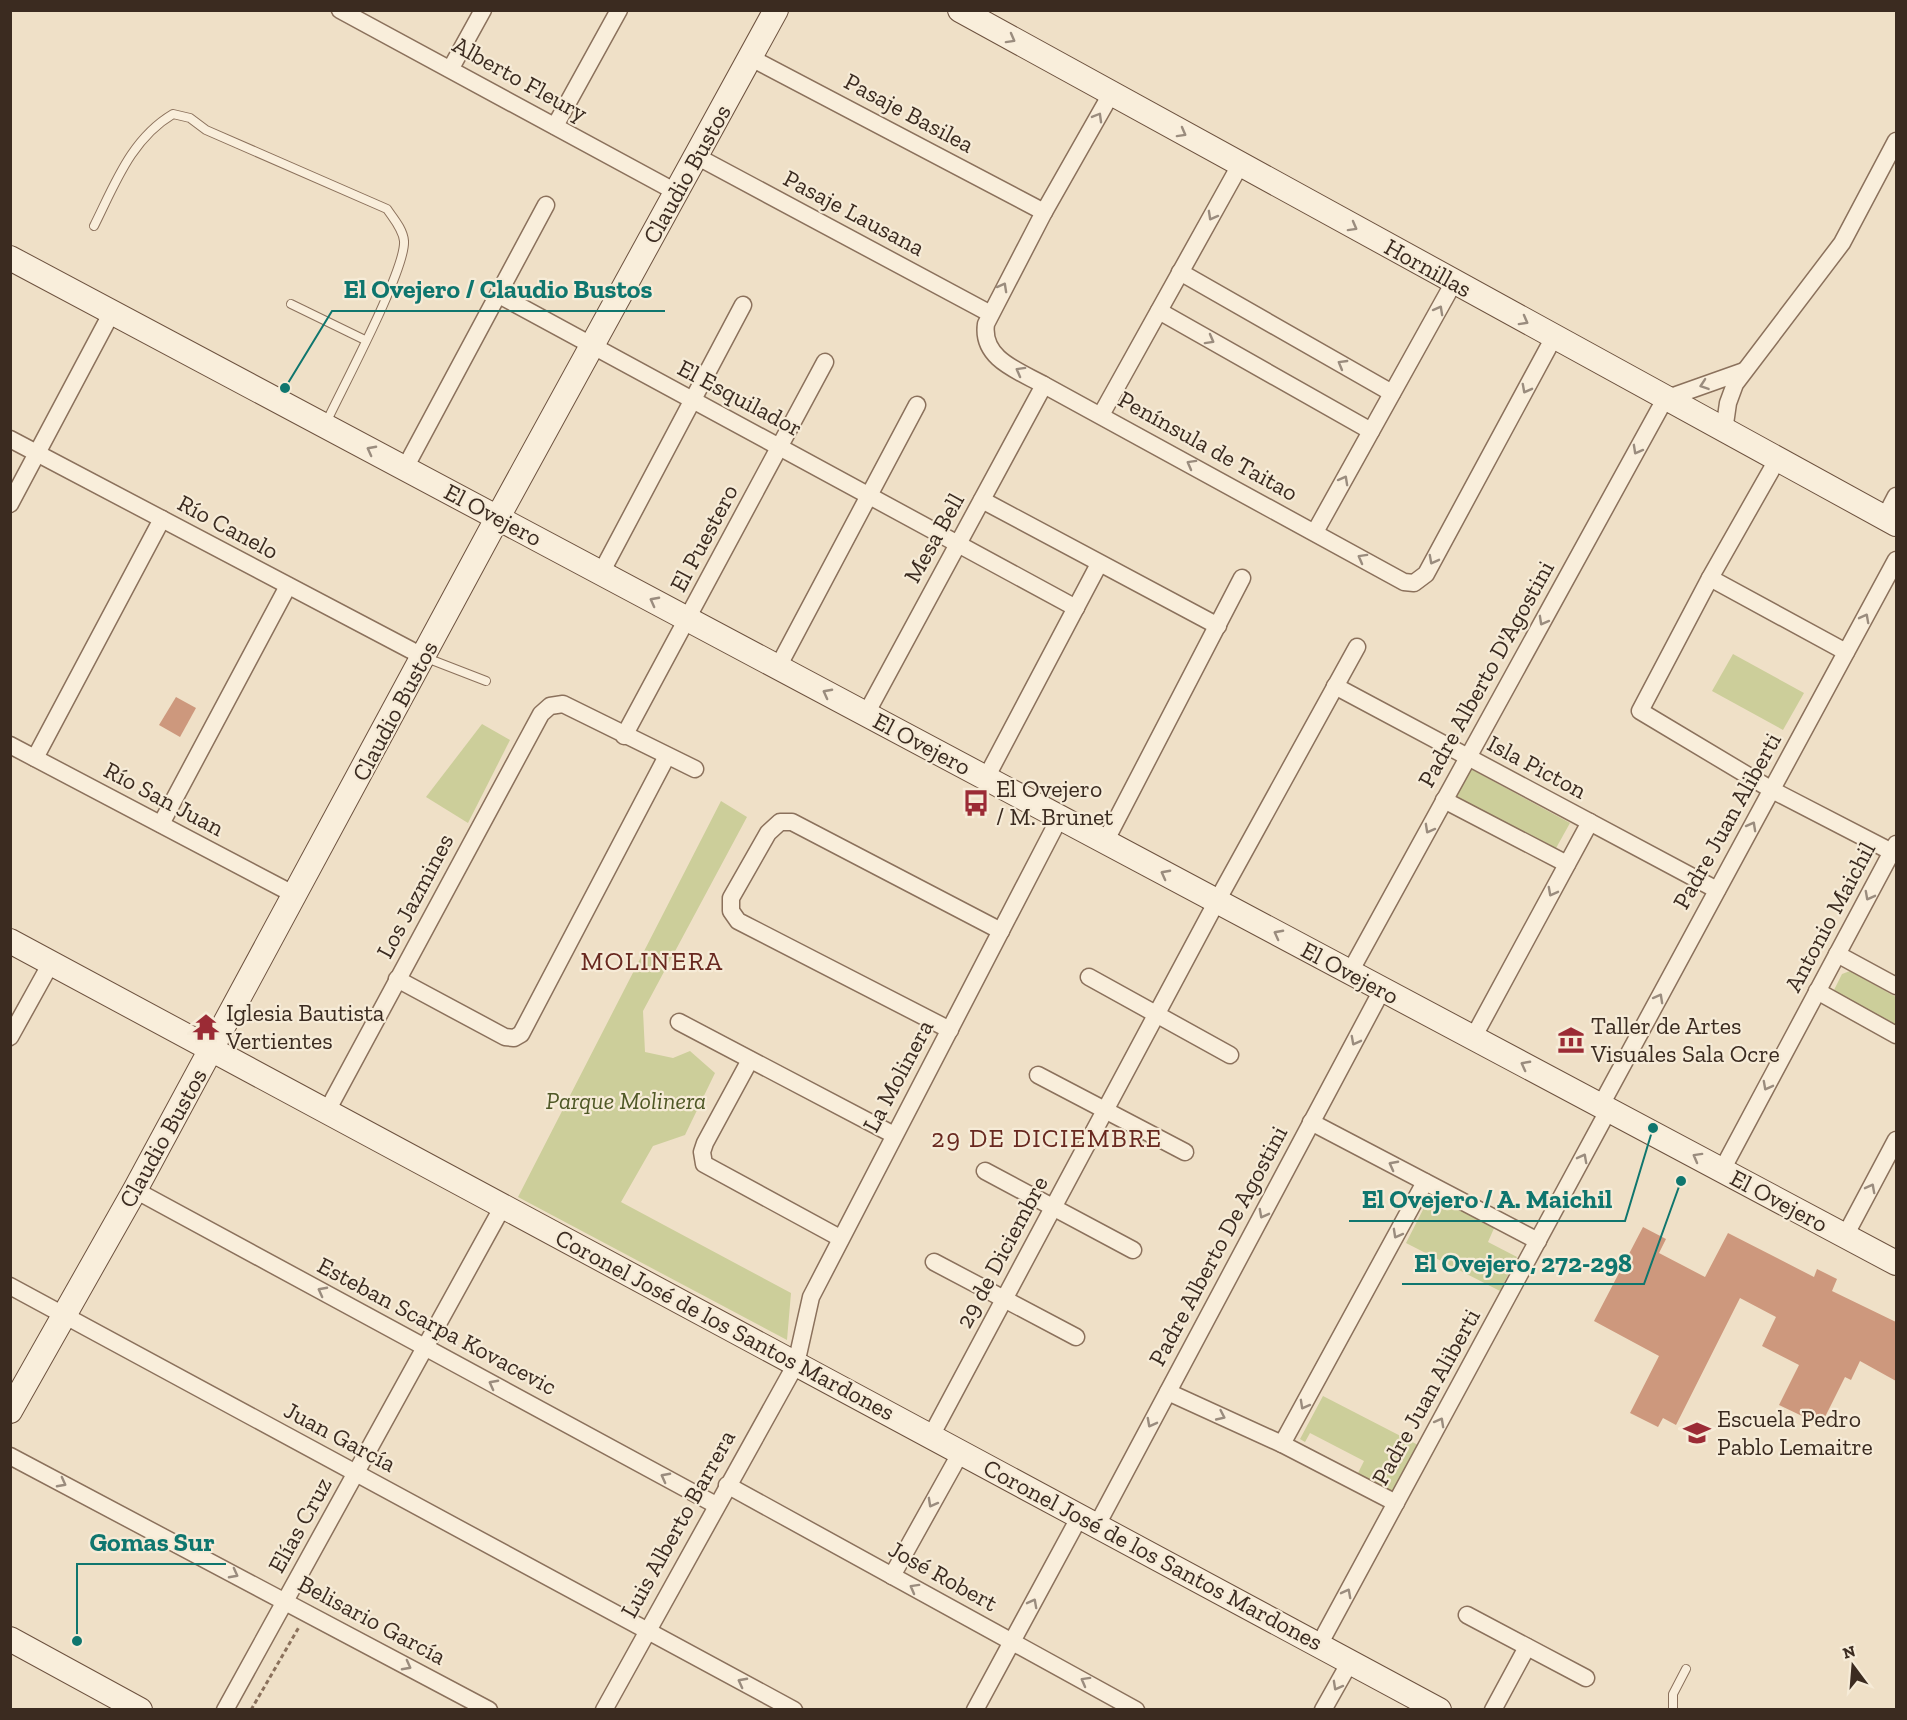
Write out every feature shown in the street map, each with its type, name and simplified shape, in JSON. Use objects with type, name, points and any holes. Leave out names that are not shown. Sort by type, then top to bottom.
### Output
[{"type":"street","points":[[451,68],[483,10]]},
{"type":"street","points":[[555,126],[619,10]]},
{"type":"street","name":"Claudio Bustos","points":[[10,1411],[135,1190],[498,518],[777,10]]},
{"type":"street","name":"Hornillas","points":[[960,10],[1665,399],[1891,520]]},
{"type":"street","name":"Alberto Fleury","points":[[348,12],[676,192]]},
{"type":"street","name":"Pasaje Basilea","points":[[751,58],[1044,212]]},
{"type":"street","points":[[989,313],[1111,94]]},
{"type":"street","points":[[1724,431],[1731,392],[1744,371],[1842,243],[1896,141]]},
{"type":"street","name":"Pasaje Lausana","points":[[696,156],[989,313]]},
{"type":"street","points":[[1101,415],[1240,165]]},
{"type":"street","points":[[405,468],[546,205]]},
{"type":"street","name":"El Ovejero","points":[[10,258],[1896,1263]]},
{"type":"street","points":[[1180,272],[1392,393]]},
{"type":"street","points":[[1315,532],[1454,282]]},
{"type":"street","name":"El Esquilador","points":[[498,295],[1076,608]]},
{"type":"street","points":[[601,573],[743,305]]},
{"type":"street","points":[[1159,311],[1371,431]]},
{"type":"street","points":[[10,504],[112,312]]},
{"type":"street","name":"Península de Taitao","points":[[989,313],[985,329],[986,341],[998,359],[1404,582],[1414,583],[1426,574],[1554,337]]},
{"type":"street","name":"El Puestero","points":[[624,736],[825,362]]},
{"type":"street","points":[[1665,399],[1744,371]]},
{"type":"street","name":"Mesa Bell","points":[[866,714],[1044,385]]},
{"type":"street","name":"Padre Alberto D'Agostini","points":[[1350,972],[1665,399]]},
{"type":"street","points":[[778,667],[917,405]]},
{"type":"street","name":"Río Canelo","points":[[10,439],[424,657]]},
{"type":"street","points":[[1778,460],[1710,578],[1640,711],[1772,790],[1894,848]]},
{"type":"street","points":[[1891,520],[1896,496]]},
{"type":"street","points":[[982,500],[1218,626]]},
{"type":"street","points":[[35,758],[162,519]]},
{"type":"street","name":"Padre Juan Aliberti","points":[[1319,1645],[1538,1241],[1717,890],[1896,560]]},
{"type":"street","points":[[986,778],[1100,564]]},
{"type":"street","points":[[1105,842],[1242,578]]},
{"type":"street","points":[[1710,578],[1846,652]]},
{"type":"street","points":[[161,824],[288,586]]},
{"type":"street","name":"29 de Diciembre","points":[[931,1436],[1217,901],[1357,647]]},
{"type":"street","name":"Isla Picton","points":[[1335,687],[1717,890]]},
{"type":"street","name":"Los Jazmines","points":[[327,1111],[541,714],[550,706],[563,704],[624,736]]},
{"type":"street","points":[[624,736],[695,769]]},
{"type":"street","name":"Río San Juan","points":[[10,745],[295,895]]},
{"type":"street","points":[[397,979],[505,1037],[514,1038],[521,1034],[667,756]]},
{"type":"street","points":[[1444,800],[1567,864]]},
{"type":"street","name":"La Molinera","points":[[796,1364],[811,1297],[1060,818]]},
{"type":"street","points":[[950,1030],[738,921],[731,911],[731,898],[768,833],[780,822],[792,822],[1002,931]]},
{"type":"street","points":[[1473,1038],[1590,822]]},
{"type":"street","name":"Antonio Maichil","points":[[1722,1170],[1894,848]]},
{"type":"street","name":"Coronel José de los Santos Mardones","points":[[10,941],[1439,1710]]},
{"type":"street","points":[[1838,954],[1896,986]]},
{"type":"street","points":[[10,1037],[51,963]]},
{"type":"street","points":[[1089,977],[1230,1055]]},
{"type":"street","name":"Padre Alberto De Agostini","points":[[975,1710],[1012,1641],[1168,1392],[1382,990]]},
{"type":"street","points":[[1817,992],[1896,1035]]},
{"type":"street","points":[[679,1022],[894,1135]]},
{"type":"street","points":[[750,1060],[702,1152],[704,1164],[709,1169],[840,1238]]},
{"type":"street","points":[[1038,1075],[1185,1152]]},
{"type":"street","points":[[1311,1122],[1538,1241]]},
{"type":"street","points":[[1845,1236],[1896,1140]]},
{"type":"street","points":[[985,1171],[1052,1209],[1133,1250]]},
{"type":"street","points":[[1282,1444],[1425,1182]]},
{"type":"street","name":"Esteban Scarpa Kovacevic","points":[[135,1190],[716,1504]]},
{"type":"street","name":"Elías Cruz","points":[[225,1710],[503,1206]]},
{"type":"street","points":[[934,1262],[1076,1336]]},
{"type":"street","name":"Juan García","points":[[10,1286],[794,1710]]},
{"type":"street","name":"Luis Alberto Barrera","points":[[604,1710],[716,1504],[796,1364]]},
{"type":"street","points":[[1168,1392],[1282,1444],[1396,1503]]},
{"type":"street","points":[[892,1576],[961,1452]]},
{"type":"street","name":"Belisario García","points":[[10,1456],[489,1710]]},
{"type":"street","name":"José Robert","points":[[728,1485],[1136,1710]]},
{"type":"street","points":[[1467,1615],[1586,1678]]},
{"type":"street","points":[[10,1640],[140,1710]]},
{"type":"street","points":[[1493,1710],[1527,1647]]},
{"type":"street","points":[[1323,1710],[1350,1662]]},
{"type":"lane","points":[[94,226],[135,147],[155,125],[173,114],[190,118],[206,130],[387,209],[398,225],[404,242],[395,277],[325,425]]},
{"type":"lane","points":[[291,304],[365,340]]},
{"type":"lane","points":[[424,657],[486,681]]},
{"type":"lane","points":[[1673,1710],[1673,1694],[1686,1669]]},
{"type":"path","points":[[251,1710],[307,1613]]},
{"type":"green space","points":[[1733,654],[1804,693],[1783,730],[1712,691]]},
{"type":"green space","points":[[482,724],[510,740],[468,823],[426,797]]},
{"type":"green space","points":[[1471,769],[1570,823],[1555,850],[1456,796]]},
{"type":"green space","name":"Parque Molinera","points":[[721,801],[747,817],[643,1011],[645,1052],[673,1058],[690,1051],[715,1073],[685,1135],[653,1146],[621,1202],[791,1293],[787,1340],[518,1197]]},
{"type":"green space","points":[[1850,971],[1896,997],[1896,1026],[1833,992],[1842,974]]},
{"type":"green space","points":[[1431,1194],[1495,1226],[1488,1242],[1517,1257],[1500,1291],[1406,1243]]},
{"type":"green space","points":[[1323,1396],[1420,1446],[1394,1496],[1356,1477],[1364,1461],[1310,1433],[1305,1442],[1300,1439]]},
{"type":"building","points":[[176,697],[196,708],[180,737],[159,725]]},
{"type":"building","points":[[1643,1227],[1666,1239],[1659,1253],[1705,1277],[1728,1233],[1814,1277],[1817,1269],[1837,1279],[1832,1291],[1896,1322],[1896,1381],[1860,1361],[1851,1380],[1845,1377],[1821,1425],[1779,1405],[1799,1365],[1762,1346],[1776,1317],[1740,1298],[1676,1425],[1663,1418],[1658,1427],[1630,1413],[1659,1356],[1594,1321]]},
{"type":"place","name":"El Ovejero / Claudio Bustos","points":[[285,388]]},
{"type":"place","name":"El Ovejero / M. Brunet","points":[[976,803]]},
{"type":"place","name":"Iglesia Bautista Vertientes","points":[[206,1027]]},
{"type":"place","name":"Taller de Artes Visuales Sala Ocre","points":[[1571,1040]]},
{"type":"place","name":"El Ovejero / A. Maichil","points":[[1653,1128]]},
{"type":"place","name":"El Ovejero, 272-298","points":[[1681,1181]]},
{"type":"place","name":"Escuela Pedro Pablo Lemaitre","points":[[1697,1433]]},
{"type":"place","name":"Gomas Sur","points":[[77,1641]]},
{"type":"district","name":"MOLINERA","points":[[652,961]]},
{"type":"district","name":"29 DE DICIEMBRE","points":[[1047,1138]]}]
